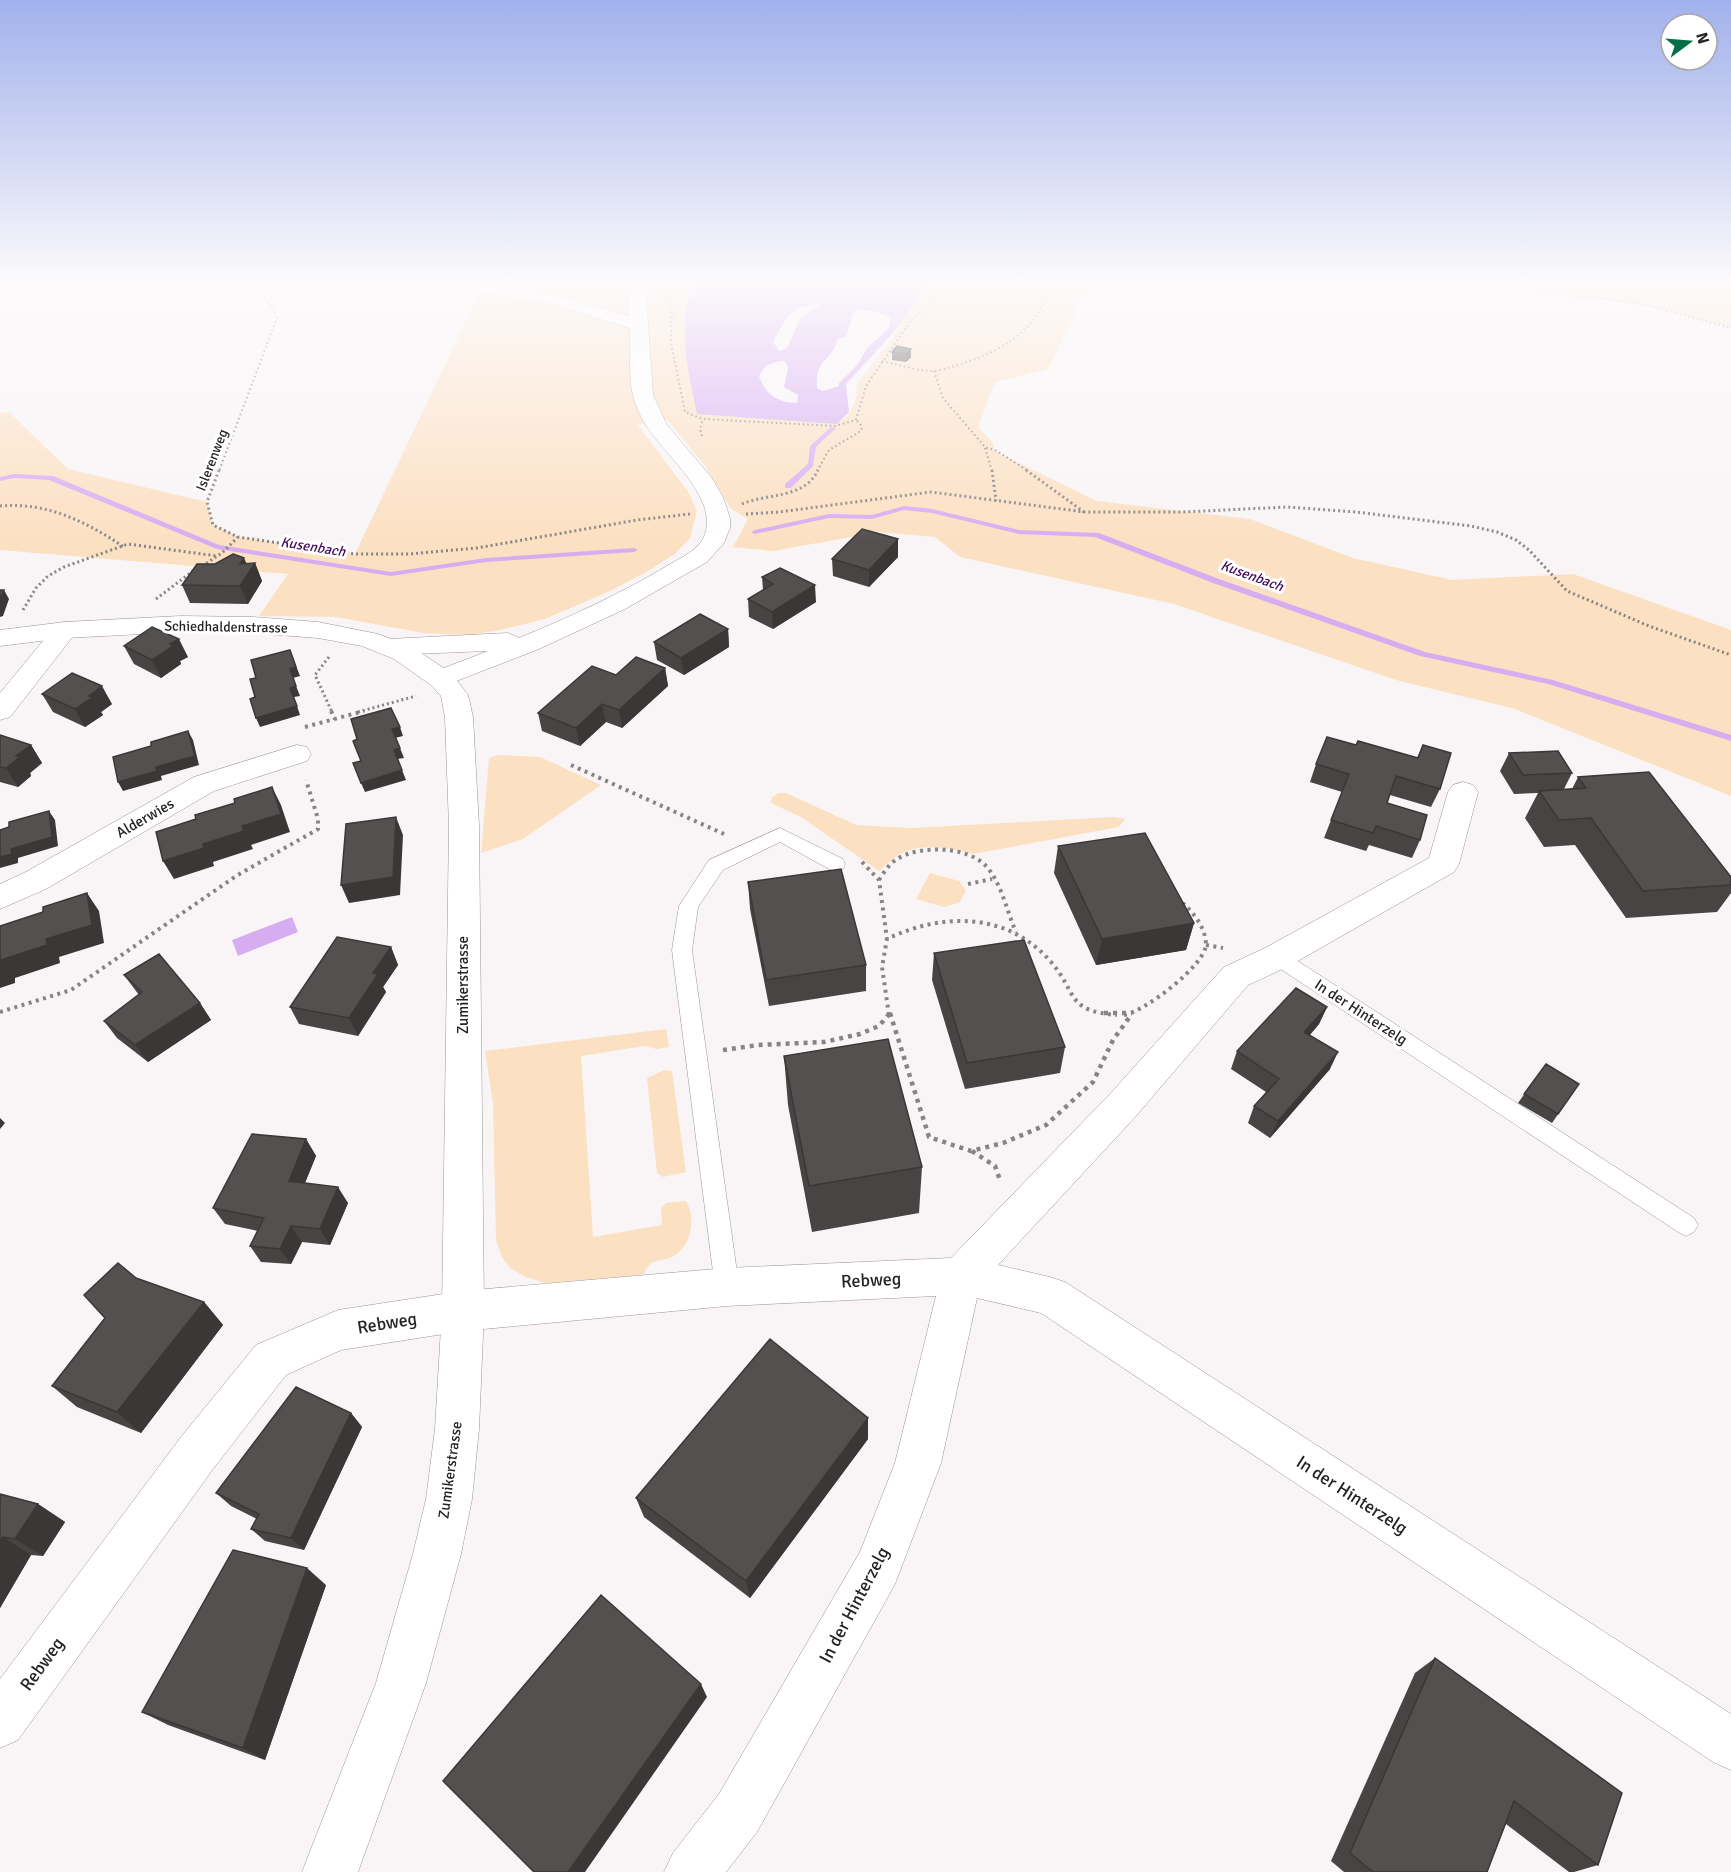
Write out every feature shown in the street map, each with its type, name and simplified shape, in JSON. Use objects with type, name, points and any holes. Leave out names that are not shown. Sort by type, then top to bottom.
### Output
[{"type":"street","points":[[445,683],[620,602],[658,581],[706,551],[732,513],[708,490],[654,422],[643,395],[642,366]]},
{"type":"street","name":"Schiedhaldenstrasse","points":[[0,638],[65,630],[181,624],[253,625],[347,634],[411,657],[445,683]]},
{"type":"street","points":[[0,711],[65,630]]},
{"type":"street","points":[[388,647],[486,644],[548,635]]},
{"type":"street","name":"Zumikerstrasse","points":[[330,1872],[400,1683],[449,1499],[457,1429],[463,1311],[464,826],[459,717],[454,695],[445,683]]},
{"type":"street","name":"Alderwies","points":[[0,897],[35,881],[204,784],[301,753]]},
{"type":"street","points":[[961,1276],[1123,1105],[1236,976],[1277,957],[1443,864],[1463,792]]},
{"type":"street","name":"Rebweg","points":[[0,1722],[197,1453],[271,1360],[338,1330],[463,1311],[728,1287],[961,1276]]},
{"type":"street","name":"In der Hinterzelg","points":[[692,1872],[738,1813],[878,1567],[918,1463],[961,1276],[1050,1296],[1731,1744]]},
{"type":"lane","points":[[728,1287],[682,950],[688,906],[716,865],[780,834],[836,864]]},
{"type":"lane","name":"In der Hinterzelg","points":[[1277,957],[1686,1225]]},
{"type":"path","name":"Islerenweg","points":[[238,537],[213,525],[207,502],[259,366]]},
{"type":"path","points":[[676,366],[685,411],[703,419],[840,427],[856,420],[866,386],[879,366]]},
{"type":"path","points":[[910,366],[934,371],[949,366]]},
{"type":"path","points":[[934,371],[943,398],[985,447],[992,471],[996,501]]},
{"type":"path","points":[[732,513],[743,503],[756,498],[802,488],[818,474],[825,454],[833,445],[861,431],[862,426],[856,420]]},
{"type":"path","points":[[985,447],[998,451],[1085,512]]},
{"type":"path","points":[[154,601],[171,586],[222,553],[238,537],[291,543],[355,555],[409,554],[477,548],[637,520],[688,514],[779,512],[931,492],[1085,512],[1182,512],[1287,507],[1471,526],[1497,532],[1516,540],[1529,550],[1567,591],[1649,626],[1731,655]]},
{"type":"path","points":[[0,506],[35,505],[98,529],[124,547]]},
{"type":"path","points":[[20,616],[36,588],[48,576],[91,556],[128,544],[217,556]]},
{"type":"path","points":[[335,719],[315,675],[347,634]]},
{"type":"path","points":[[0,1012],[71,990],[236,876],[318,829],[318,819],[301,753],[335,719],[445,683]]},
{"type":"path","points":[[571,765],[753,847]]},
{"type":"path","points":[[879,880],[887,867],[899,857],[914,851],[951,851],[969,856],[984,864],[1016,932]]},
{"type":"path","points":[[861,861],[879,880],[887,939],[883,951],[881,976],[890,1013],[929,1137],[971,1151],[1003,1143],[1046,1125],[1093,1082],[1113,1040],[1131,1014],[1166,992],[1198,960],[1206,945],[1199,920],[1184,904],[1172,903]]},
{"type":"path","points":[[968,884],[992,879]]},
{"type":"path","points":[[887,939],[904,929],[931,921],[959,919],[987,923],[1016,932],[1033,944],[1053,964],[1064,986],[1085,1009],[1108,1014],[1131,1014]]},
{"type":"path","points":[[696,1054],[758,1045],[825,1042],[861,1034],[879,1026],[890,1013]]},
{"type":"shaded area","points":[[444,366],[689,366],[690,379],[837,424],[847,417],[856,400],[857,384],[871,366],[1049,366],[1048,369],[995,382],[978,427],[993,443],[994,451],[1097,501],[1250,519],[1353,558],[1452,580],[1573,574],[1731,630],[1731,796],[1515,709],[1396,680],[1174,604],[960,557],[935,537],[879,532],[773,551],[733,547],[748,519],[731,509],[705,466],[667,419],[638,425],[689,493],[697,511],[690,538],[675,554],[610,591],[545,619],[470,635],[423,633],[336,617],[259,616],[288,574],[0,550],[0,413],[9,412],[68,469],[207,502],[213,524],[238,537],[355,554]]},
{"type":"shaded area","points":[[688,366],[766,366],[759,376],[765,389],[778,399],[797,403],[798,395],[784,387],[787,366],[820,366],[817,388],[823,391],[839,386],[839,383],[856,366],[862,366],[846,384],[849,412],[837,424],[697,414]]},
{"type":"shaded area","points":[[498,755],[540,757],[601,785],[523,839],[481,853],[489,758]]},
{"type":"shaded area","points":[[779,793],[786,793],[856,825],[911,828],[1114,817],[1125,819],[1119,827],[973,854],[956,850],[919,848],[902,853],[879,871],[801,817],[771,803],[772,797]]},
{"type":"shaded area","points":[[930,873],[959,881],[966,890],[960,902],[944,907],[916,899]]},
{"type":"shaded area","points":[[292,917],[298,932],[238,956],[232,940]]},
{"type":"shaded area","points":[[666,1029],[669,1047],[657,1049],[644,1046],[581,1056],[593,1237],[662,1225],[661,1208],[666,1203],[686,1201],[691,1216],[691,1225],[683,1248],[670,1258],[651,1263],[643,1275],[546,1283],[526,1277],[510,1268],[502,1257],[496,1240],[493,1103],[485,1051]]},
{"type":"shaded area","points":[[664,1070],[672,1071],[686,1172],[663,1177],[657,1173],[647,1078]]},
{"type":"building","points":[[862,529],[898,539],[869,570],[832,559]]},
{"type":"building","points":[[233,554],[244,558],[240,564],[255,563],[240,586],[182,585],[197,564],[215,564]]},
{"type":"building","points":[[780,568],[815,585],[772,612],[748,599],[773,584],[762,577]]},
{"type":"building","points":[[700,614],[728,629],[681,658],[654,642]]},
{"type":"building","points":[[152,627],[179,639],[170,644],[173,646],[152,660],[124,646]]},
{"type":"building","points":[[290,650],[296,667],[290,669],[296,686],[290,688],[297,706],[256,718],[250,699],[255,697],[250,679],[256,678],[251,660]]},
{"type":"building","points":[[636,657],[665,668],[619,710],[602,704],[576,728],[538,713],[592,666],[616,675]]},
{"type":"building","points":[[72,673],[102,686],[89,696],[93,697],[75,709],[42,694]]},
{"type":"building","points":[[391,708],[400,727],[392,729],[400,748],[394,750],[402,770],[361,783],[353,763],[361,761],[353,741],[357,739],[351,719]]},
{"type":"building","points":[[188,731],[195,756],[156,767],[157,771],[118,782],[113,757],[151,746],[151,742]]},
{"type":"building","points":[[0,735],[31,745],[16,756],[20,757],[6,768],[0,767]]},
{"type":"building","points":[[1327,737],[1356,745],[1358,741],[1418,758],[1423,745],[1451,753],[1440,789],[1396,776],[1387,803],[1427,815],[1420,840],[1376,826],[1373,833],[1331,820],[1349,774],[1316,764]]},
{"type":"building","points":[[1558,751],[1572,773],[1523,775],[1509,753]]},
{"type":"building","points":[[1649,772],[1731,877],[1731,885],[1643,891],[1591,818],[1559,820],[1539,791],[1586,788],[1578,777]]},
{"type":"building","points":[[272,787],[281,814],[242,826],[244,831],[203,844],[204,848],[163,861],[156,832],[196,819],[195,815],[235,803],[234,799]]},
{"type":"building","points":[[49,811],[52,837],[11,849],[12,854],[0,857],[0,830],[9,827],[9,822]]},
{"type":"building","points":[[396,817],[393,877],[341,885],[346,824]]},
{"type":"building","points":[[1145,833],[1194,923],[1102,939],[1058,846]]},
{"type":"building","points":[[841,869],[866,965],[766,980],[748,882]]},
{"type":"building","points":[[87,893],[92,925],[46,939],[47,945],[1,960],[0,965],[0,926],[43,912],[43,907]]},
{"type":"building","points":[[337,937],[391,947],[373,973],[378,974],[349,1018],[290,1007]]},
{"type":"building","points":[[1024,940],[1065,1047],[967,1063],[934,953]]},
{"type":"building","points":[[159,954],[200,1003],[135,1045],[104,1021],[142,992],[124,975]]},
{"type":"building","points":[[1296,988],[1327,1007],[1304,1032],[1338,1052],[1278,1121],[1254,1106],[1279,1079],[1237,1051]]},
{"type":"building","points":[[888,1039],[922,1167],[809,1186],[784,1056]]},
{"type":"building","points":[[1546,1064],[1579,1084],[1558,1114],[1524,1094]]},
{"type":"building","points":[[252,1134],[306,1139],[289,1181],[338,1187],[320,1229],[291,1226],[280,1249],[250,1246],[264,1218],[213,1208]]},
{"type":"building","points":[[118,1263],[136,1278],[204,1302],[117,1412],[52,1386],[105,1318],[84,1295]]},
{"type":"building","points":[[770,1339],[868,1418],[746,1581],[636,1498]]},
{"type":"building","points":[[296,1387],[351,1413],[291,1538],[251,1529],[259,1514],[216,1493]]},
{"type":"building","points":[[0,1494],[38,1504],[15,1539],[3,1537],[0,1542]]},
{"type":"building","points":[[233,1550],[307,1568],[243,1748],[142,1712]]},
{"type":"building","points":[[601,1595],[701,1684],[568,1872],[534,1872],[443,1781]]},
{"type":"building","points":[[1435,1658],[1622,1793],[1598,1865],[1514,1801],[1487,1872],[1373,1872],[1350,1853]]},
{"type":"waterway","points":[[788,486],[811,465],[813,446],[833,428]]},
{"type":"waterway","name":"Kusenbach","points":[[0,479],[14,476],[50,478],[217,547],[391,574],[486,560],[634,550]]},
{"type":"waterway","name":"Kusenbach","points":[[755,532],[829,516],[872,517],[904,508],[932,511],[1019,532],[1096,535],[1216,581],[1423,654],[1550,682],[1731,738]]}]
